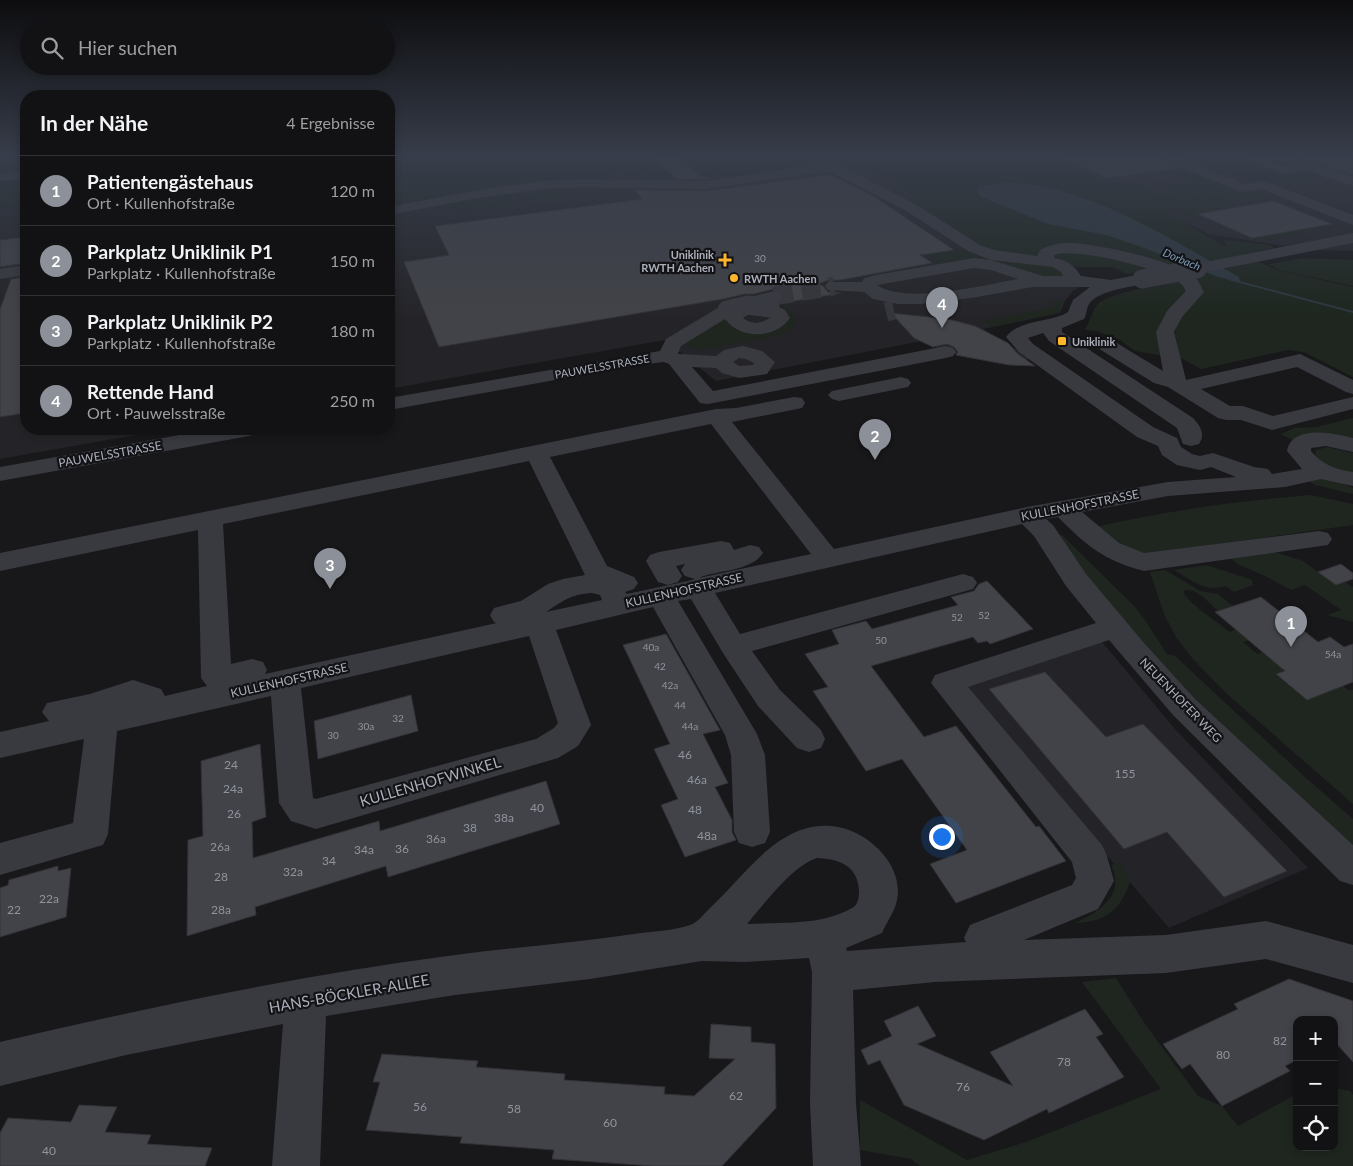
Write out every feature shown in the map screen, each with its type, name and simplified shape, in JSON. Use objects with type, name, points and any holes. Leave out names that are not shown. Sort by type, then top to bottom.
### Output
[{"type":"street","points":[[451,210],[464,212]]},
{"type":"street","points":[[915,210],[974,248],[984,252],[1045,260],[1064,266],[1075,281]]},
{"type":"street","points":[[1328,210],[1353,220]]},
{"type":"street","points":[[1202,461],[1145,432],[1026,348],[1016,337],[1024,331],[1053,325],[1077,315],[1079,304],[1083,299],[1107,288],[1142,279],[1353,238]]},
{"type":"street","points":[[1045,260],[1046,253],[1056,249],[1087,250],[1156,266],[1190,282],[1194,292],[1174,315],[1166,332],[1179,385]]},
{"type":"street","points":[[1257,258],[1296,253],[1350,255]]},
{"type":"street","points":[[883,300],[870,282],[974,263],[985,263],[1000,267],[1044,282]]},
{"type":"street","points":[[0,274],[20,271]]},
{"type":"street","points":[[834,286],[883,300],[914,300],[1044,282],[1075,281],[1107,288]]},
{"type":"street","points":[[883,300],[1047,286],[1107,288]]},
{"type":"street","points":[[772,302],[736,306],[728,310],[674,343],[671,358],[708,398],[946,352]]},
{"type":"street","points":[[1053,325],[1052,333],[1056,337],[1185,422],[1191,430],[1202,461]]},
{"type":"street","points":[[1108,346],[1161,379],[1179,385],[1226,413],[1274,436],[1301,455]]},
{"type":"street","name":"PAUWELSSTRASSE","points":[[395,403],[638,359],[671,358],[721,362]]},
{"type":"street","points":[[1179,385],[1300,360],[1349,391]]},
{"type":"street","points":[[839,395],[901,383]]},
{"type":"street","points":[[1226,413],[1243,413],[1272,423],[1349,391]]},
{"type":"street","points":[[0,562],[716,416],[794,403]]},
{"type":"street","points":[[716,416],[821,548]]},
{"type":"street","name":"PAUWELSSTRASSE","points":[[0,474],[216,435]]},
{"type":"street","name":"KULLENHOFSTRASSE","points":[[1352,479],[1324,472],[1301,455],[1300,445],[1315,439],[1328,439],[1353,445]]},
{"type":"street","points":[[536,453],[596,572],[628,584],[650,584],[724,563],[750,553],[778,556],[859,542]]},
{"type":"street","name":"KULLENHOFSTRASSE","points":[[1273,476],[1301,455]]},
{"type":"street","points":[[1168,489],[1186,482],[1202,461]]},
{"type":"street","name":"KULLENHOFSTRASSE","points":[[0,745],[102,722],[152,704],[285,681],[650,584],[698,587],[859,542],[1029,506],[1064,508],[1168,489],[1202,461],[1284,480],[1324,472]]},
{"type":"street","name":"NEUENHOFER WEG","points":[[1029,506],[1072,574],[1114,628],[1184,707],[1353,869]]},
{"type":"street","points":[[1064,508],[1098,542],[1116,554],[1144,562],[1319,539]]},
{"type":"street","points":[[210,519],[216,678],[530,609],[542,612]]},
{"type":"street","points":[[733,646],[963,582]]},
{"type":"street","points":[[650,584],[741,734],[748,755],[752,832]]},
{"type":"street","points":[[698,587],[733,646],[769,698],[809,738]]},
{"type":"street","name":"KULLENHOFWINKEL","points":[[285,681],[296,803],[303,811],[316,814],[546,749],[566,737],[575,725],[542,612]]},
{"type":"street","points":[[984,938],[1085,897],[1095,881],[1089,856],[946,682],[1114,628]]},
{"type":"street","points":[[0,726],[133,692],[152,704]]},
{"type":"street","points":[[0,859],[90,834],[102,722]]},
{"type":"street","name":"HANS-BÖCKLER-ALLEE","points":[[0,1064],[126,1034],[306,999],[455,975],[590,960],[702,942],[745,943],[829,955],[868,920],[878,900],[877,875],[863,858],[839,843],[817,842],[795,849],[757,884],[730,916],[702,942]]},
{"type":"street","points":[[837,1166],[833,1104],[829,955],[935,963],[1166,954],[1266,940],[1353,964]]},
{"type":"street","points":[[296,1166],[306,999]]},
{"type":"shaded area","points":[[0,210],[20,210],[20,435],[136,435],[0,459]]},
{"type":"shaded area","name":"RWTH Aachen","points":[[395,210],[930,210],[1034,257],[1082,285],[1073,291],[1065,301],[1060,313],[983,329],[1029,357],[1027,362],[1017,365],[946,352],[922,341],[716,381],[665,340],[395,388]]},
{"type":"shaded area","points":[[923,210],[1162,210],[1225,246],[1227,246],[1224,240],[1269,245],[1274,248],[1242,254],[1277,270],[1353,287],[1353,377],[1304,352],[1288,350],[1201,369],[1183,359],[1176,358],[1175,336],[1178,322],[1202,294],[1166,267],[1127,274],[1113,267],[1076,267],[991,252]]},
{"type":"shaded area","points":[[1158,210],[1353,210],[1353,251],[1316,250],[1300,243],[1284,246],[1209,234]]},
{"type":"shaded area","points":[[1176,210],[1214,210],[1198,213],[1201,216],[1188,218]]},
{"type":"shaded area","points":[[1307,228],[1301,235],[1274,238],[1272,241],[1244,238]]},
{"type":"shaded area","points":[[961,249],[1058,266],[1063,275],[1054,278],[1035,276],[990,260],[941,265],[927,255]]},
{"type":"shaded area","points":[[1304,258],[1353,260],[1353,286],[1279,270],[1268,264]]},
{"type":"shaded area","points":[[1184,281],[1190,292],[1176,307],[1165,356],[1135,351],[1120,340],[1097,331],[1085,330],[1095,308],[1103,300],[1125,292]]},
{"type":"shaded area","points":[[1064,300],[1058,313],[992,326],[984,321],[1056,307],[1050,302]]},
{"type":"shaded area","points":[[779,302],[787,308],[796,320],[794,326],[779,336],[700,350],[689,347],[682,341],[709,324],[726,318],[730,323],[742,328],[778,329],[772,306]]},
{"type":"shaded area","points":[[1353,418],[1353,441],[1301,436],[1293,440],[1281,434],[1294,428],[1317,427]]},
{"type":"shaded area","points":[[1327,447],[1353,453],[1353,472],[1332,467],[1323,463],[1315,456],[1316,450]]},
{"type":"shaded area","points":[[1320,478],[1353,488],[1353,494],[1315,485],[1306,479]]},
{"type":"shaded area","points":[[1311,495],[1353,504],[1353,525],[1148,554],[1130,553],[1095,527],[1202,507]]},
{"type":"shaded area","points":[[1062,535],[1134,606],[1167,654],[1175,656],[1353,819],[1353,862],[1199,715],[1054,537]]},
{"type":"shaded area","points":[[1275,552],[1303,561],[1336,585],[1345,582],[1353,587],[1353,622],[1327,615],[1341,610],[1305,585],[1291,590],[1237,564],[1230,557]]},
{"type":"shaded area","points":[[1206,565],[1252,580],[1253,585],[1234,592],[1226,586],[1218,588],[1205,587],[1174,570]]},
{"type":"shaded area","points":[[1165,570],[1200,591],[1218,594],[1233,606],[1218,611],[1192,590],[1183,591],[1190,601],[1211,618],[1230,632],[1236,629],[1249,640],[1243,642],[1257,654],[1263,652],[1286,670],[1276,675],[1307,700],[1338,688],[1338,682],[1348,690],[1353,690],[1353,804],[1227,694],[1192,658],[1176,637],[1164,614],[1150,572]]},
{"type":"shaded area","points":[[1097,636],[1175,729],[1308,868],[1169,928],[959,682]]},
{"type":"shaded area","points":[[1121,861],[1130,882],[1121,901],[1110,913],[1103,917],[1075,923],[1093,914],[1108,901],[1113,894],[1115,885],[1115,876],[1111,865]]},
{"type":"shaded area","points":[[1116,978],[1145,1024],[1198,1096],[1222,1106],[1238,1126],[1293,1096],[1293,1151],[1338,1151],[1338,1089],[1350,1091],[1353,1095],[1353,1166],[920,1166],[911,1159],[860,1150],[860,1100],[967,1160],[1026,1142],[1161,1089],[1082,982]]},
{"type":"water","points":[[1015,210],[1114,210],[1185,246],[1239,277],[1240,282],[1218,277],[1106,235],[1048,224]]},
{"type":"building","name":"Uniklinik RWTH Aachen","points":[[554,210],[895,210],[954,250],[920,255],[932,263],[840,280],[828,280],[818,284],[823,286],[828,292],[841,293],[789,302],[784,297],[782,291],[774,289],[754,294],[439,347],[404,262],[449,255],[435,226]]},
{"type":"building","points":[[1219,210],[1297,210],[1332,224],[1252,238],[1198,214]]},
{"type":"building","points":[[20,238],[20,264],[0,267],[0,240]]},
{"type":"building","points":[[20,278],[20,414],[0,417],[0,309],[11,279]]},
{"type":"building","points":[[891,313],[948,319],[975,326],[1008,343],[1018,354],[1035,366],[1009,365],[956,355],[958,352],[954,347],[947,344],[933,347],[914,338]]},
{"type":"building","points":[[1341,564],[1353,573],[1353,579],[1336,585],[1318,572]]},
{"type":"building","points":[[987,581],[1033,629],[990,644],[987,641],[978,643],[973,637],[871,666],[924,737],[956,726],[1036,827],[1039,826],[1066,861],[956,903],[930,864],[967,850],[902,759],[866,771],[813,691],[828,687],[805,654],[839,644],[832,630],[866,621],[872,629],[958,605],[951,597],[974,591],[979,584]]},
{"type":"building","points":[[1261,597],[1318,642],[1330,637],[1344,647],[1353,644],[1353,682],[1307,700],[1276,674],[1285,671],[1215,612]]},
{"type":"building","points":[[666,634],[720,730],[703,734],[728,783],[715,787],[732,820],[732,832],[736,840],[685,857],[661,805],[678,799],[654,749],[670,744],[623,645]]},
{"type":"building","points":[[1045,672],[1106,737],[1143,724],[1287,871],[1224,897],[1167,832],[1124,849],[989,689]]},
{"type":"building","points":[[411,695],[418,731],[318,759],[314,721]]},
{"type":"building","points":[[260,744],[266,817],[252,822],[253,858],[379,821],[380,831],[546,781],[560,824],[388,877],[386,866],[255,907],[256,915],[187,936],[188,840],[203,836],[201,761]]},
{"type":"building","points":[[58,866],[58,871],[71,868],[66,917],[0,937],[0,888],[8,885],[9,880]]},
{"type":"building","points":[[1289,979],[1353,1001],[1353,1062],[1338,1045],[1338,1016],[1293,1016],[1293,1062],[1285,1066],[1290,1071],[1222,1106],[1190,1064],[1182,1069],[1163,1044],[1238,1009],[1234,1004]]},
{"type":"building","points":[[918,1006],[936,1036],[917,1044],[1013,1086],[990,1052],[1085,1009],[1103,1034],[1096,1037],[1124,1077],[1049,1113],[1047,1109],[984,1140],[904,1105],[880,1060],[868,1065],[861,1050],[892,1036],[884,1021]]},
{"type":"building","points":[[711,1024],[751,1027],[751,1042],[775,1044],[776,1108],[722,1166],[653,1166],[552,1159],[554,1150],[460,1143],[462,1137],[366,1130],[380,1082],[373,1082],[382,1054],[478,1061],[476,1067],[565,1074],[564,1080],[665,1087],[664,1094],[694,1096],[735,1059],[709,1058]]},
{"type":"building","points":[[79,1105],[117,1107],[105,1132],[151,1135],[147,1144],[212,1148],[205,1166],[0,1166],[0,1133],[8,1118],[71,1122]]},
{"type":"waterway","name":"Dorbach","points":[[1230,279],[1353,312]]},
{"type":"tunnel","points":[[774,296],[834,286]]},
{"type":"tunnel","points":[[886,312],[894,310]]},
{"type":"place","name":"Uniklinik RWTH Aachen","points":[[725,260]]},
{"type":"place","name":"RWTH Aachen","points":[[734,278]]},
{"type":"place","name":"Rettende Hand","points":[[942,328]]},
{"type":"place","name":"Uniklinik","points":[[1062,341]]},
{"type":"place","name":"Parkplatz Uniklinik P1","points":[[875,460]]},
{"type":"place","name":"Parkplatz Uniklinik P2","points":[[330,589]]},
{"type":"place","name":"Patientengästehaus","points":[[1291,647]]}]
